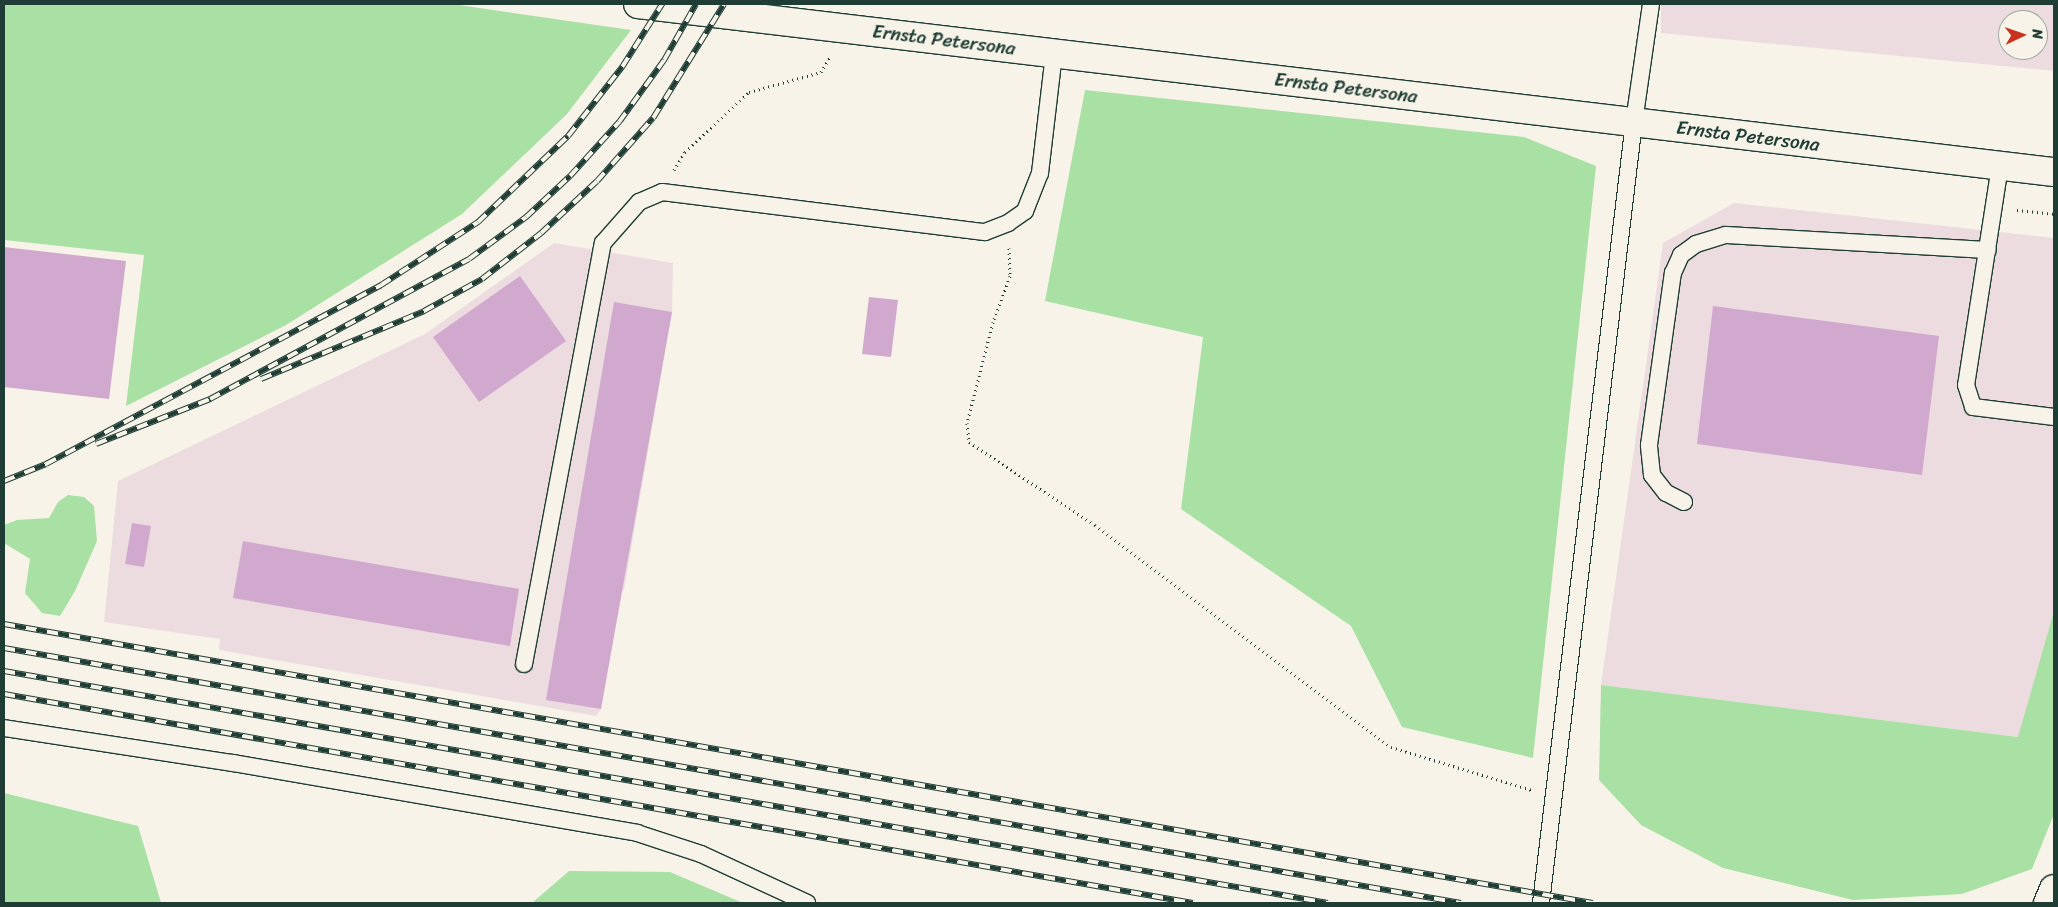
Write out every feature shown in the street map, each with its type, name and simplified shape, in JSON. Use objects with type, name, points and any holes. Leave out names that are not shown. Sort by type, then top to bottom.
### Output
[{"type":"street","name":"Ernsta Petersona","points":[[638,4],[2054,172]]},
{"type":"lane","points":[[1541,903],[1634,122],[1651,4]]},
{"type":"lane","points":[[524,664],[602,243],[639,202],[662,192],[984,232],[1008,223],[1025,211],[1040,173],[1054,53]]},
{"type":"lane","points":[[2000,166],[1966,385],[1973,407],[2054,417]]},
{"type":"lane","points":[[1684,502],[1666,493],[1652,475],[1649,445],[1673,272],[1681,256],[1696,244],[1726,235],[1988,250]]},
{"type":"lane","points":[[4,728],[233,763],[637,833],[700,854],[807,903]]},
{"type":"path","points":[[662,192],[685,152],[749,92],[821,72],[832,55],[837,27]]},
{"type":"path","points":[[1994,208],[2054,214]]},
{"type":"path","points":[[1008,223],[1010,276],[993,322],[970,414],[969,442],[1095,525],[1391,747],[1554,798]]},
{"type":"shaded area","points":[[1661,4],[2054,4],[2054,71],[1661,33]]},
{"type":"shaded area","points":[[1734,203],[2054,238],[2054,611],[2019,737],[1601,685],[1663,243]]},
{"type":"shaded area","points":[[554,243],[673,263],[672,312],[624,590],[621,591],[601,709],[596,716],[219,650],[220,639],[104,622],[118,481],[425,334]]},
{"type":"green space","points":[[4,4],[452,4],[631,30],[567,114],[462,214],[286,325],[126,406],[144,255],[4,240]]},
{"type":"green space","points":[[1085,90],[1524,137],[1596,166],[1533,758],[1402,727],[1351,626],[1181,509],[1203,337],[1045,301]]},
{"type":"green space","points":[[68,495],[84,497],[94,506],[97,541],[75,591],[60,616],[42,613],[25,593],[30,559],[4,543],[4,525],[17,520],[49,518],[58,502]]},
{"type":"green space","points":[[2054,611],[2054,814],[2032,869],[1962,894],[1853,900],[1723,868],[1641,825],[1599,780],[1601,685],[2018,737]]},
{"type":"green space","points":[[4,793],[138,826],[161,903],[4,903]]},
{"type":"green space","points":[[569,871],[670,872],[743,903],[532,903]]},
{"type":"building","points":[[4,247],[126,261],[109,399],[4,387]]},
{"type":"building","points":[[520,276],[566,341],[479,402],[433,337]]},
{"type":"building","points":[[869,297],[898,300],[891,357],[862,354]]},
{"type":"building","points":[[614,302],[672,312],[601,709],[546,700]]},
{"type":"building","points":[[1713,306],[1939,336],[1922,475],[1697,444]]},
{"type":"building","points":[[132,523],[151,526],[144,567],[125,564]]},
{"type":"building","points":[[243,541],[519,589],[510,646],[233,598]]},
{"type":"railway","points":[[4,481],[46,464],[381,285],[478,222],[568,136],[622,67],[662,4]]},
{"type":"railway","points":[[96,444],[210,399],[469,259],[526,217],[570,176],[619,122],[664,60],[696,4]]},
{"type":"railway","points":[[261,379],[424,311],[482,279],[541,233],[597,181],[653,118],[724,4]]},
{"type":"railway","points":[[4,624],[1593,903]]},
{"type":"railway","points":[[4,648],[1461,903]]},
{"type":"railway","points":[[4,671],[1328,903]]},
{"type":"railway","points":[[4,694],[1193,903]]}]
